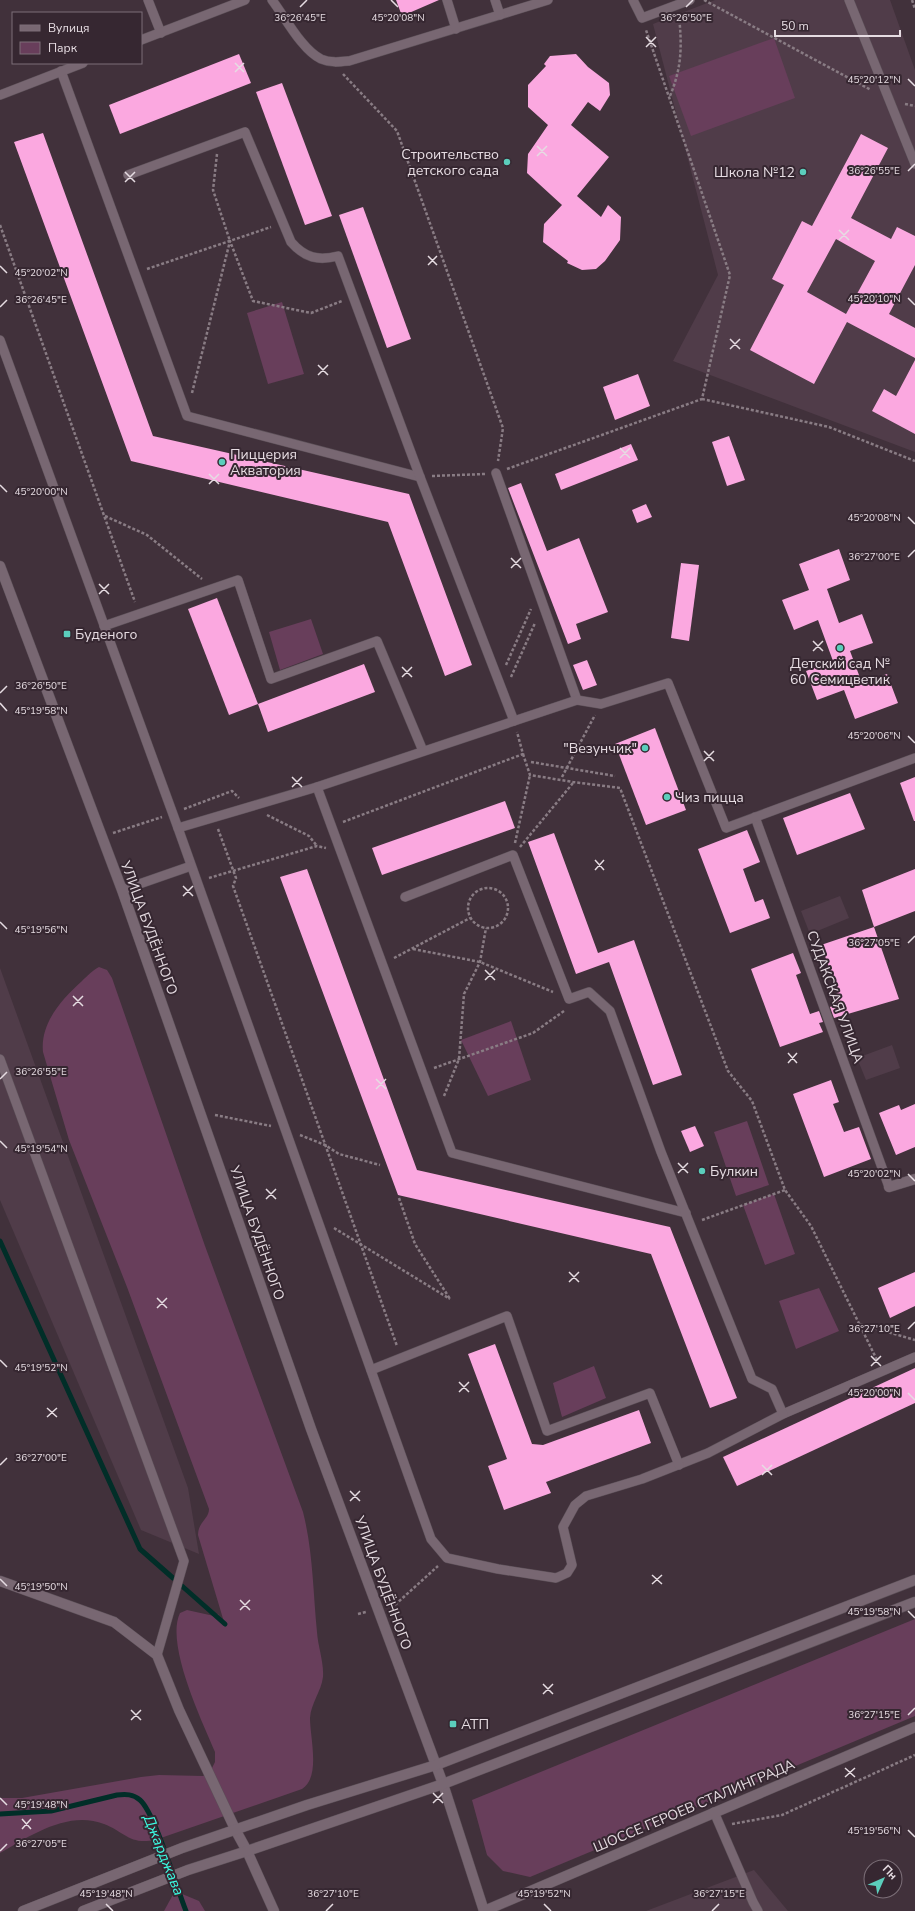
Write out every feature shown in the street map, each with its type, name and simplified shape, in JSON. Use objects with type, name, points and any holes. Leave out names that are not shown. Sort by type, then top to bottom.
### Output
[{"type":"main road","name":"УЛИЦА БУДЁННОГО","points":[[0,566],[122,890],[311,1429],[443,1784],[484,1911]]},
{"type":"main road","points":[[889,1187],[915,1179]]},
{"type":"main road","points":[[22,1911],[145,1861],[236,1831],[307,1805],[436,1765],[915,1580]]},
{"type":"main road","points":[[0,1581],[114,1622],[157,1655],[179,1710],[236,1831],[247,1851],[274,1911]]},
{"type":"main road","points":[[83,1911],[188,1870],[443,1784],[915,1602]]},
{"type":"main road","name":"ШОССЕ ГЕРОЕВ СТАЛИНГРАДА","points":[[484,1911],[915,1727]]},
{"type":"lane","points":[[148,0],[161,32]]},
{"type":"lane","points":[[142,40],[245,0]]},
{"type":"lane","points":[[272,0],[308,49],[320,59],[332,62],[348,62],[548,0]]},
{"type":"lane","points":[[447,0],[456,29]]},
{"type":"lane","points":[[495,0],[500,15]]},
{"type":"lane","points":[[633,0],[642,18],[690,0]]},
{"type":"lane","points":[[849,0],[915,164]]},
{"type":"lane","points":[[0,95],[81,64]]},
{"type":"lane","points":[[62,72],[187,416],[420,477]]},
{"type":"lane","points":[[128,175],[245,132],[291,242],[299,252],[310,257],[328,259],[338,256],[420,477],[514,721]]},
{"type":"lane","points":[[0,340],[178,828],[431,1539],[446,1558],[498,1569],[556,1578],[567,1573],[572,1565],[563,1527],[575,1505],[586,1496],[642,1479],[708,1453],[783,1414],[915,1357]]},
{"type":"lane","points":[[496,473],[576,700]]},
{"type":"lane","points":[[104,626],[238,580],[271,679],[377,641],[423,751]]},
{"type":"lane","points":[[178,828],[317,787],[576,700],[601,704],[668,683],[726,828],[915,758]]},
{"type":"lane","points":[[317,787],[452,1153],[686,1213]]},
{"type":"lane","name":"СУДАКСКАЯ УЛИЦА","points":[[755,817],[889,1187]]},
{"type":"lane","points":[[405,897],[513,855],[569,999],[589,992],[610,1011],[662,1152],[752,1379],[772,1389],[783,1414]]},
{"type":"lane","points":[[122,890],[191,866]]},
{"type":"lane","points":[[0,1059],[184,1561],[157,1655]]},
{"type":"lane","points":[[371,1370],[507,1316],[547,1431],[650,1393],[679,1464]]},
{"type":"lane","points":[[714,1812],[758,1911]]},
{"type":"path","points":[[704,0],[890,100],[915,106]]},
{"type":"path","points":[[912,0],[915,9]]},
{"type":"path","points":[[670,96],[674,86],[682,51],[679,4]]},
{"type":"path","points":[[642,18],[670,96],[730,275],[702,399]]},
{"type":"path","points":[[332,62],[397,131],[503,428],[496,473]]},
{"type":"path","points":[[219,142],[213,190],[230,241],[253,301],[311,313],[353,297]]},
{"type":"path","points":[[135,273],[283,223]]},
{"type":"path","points":[[0,225],[140,614]]},
{"type":"path","points":[[187,416],[230,241]]},
{"type":"path","points":[[420,477],[496,473],[702,399],[829,427],[915,461]]},
{"type":"path","points":[[104,516],[147,535],[214,588]]},
{"type":"path","points":[[499,682],[538,592]]},
{"type":"path","points":[[504,694],[543,606]]},
{"type":"path","points":[[562,777],[601,704]]},
{"type":"path","points":[[513,855],[530,775],[514,721]]},
{"type":"path","points":[[332,826],[523,754]]},
{"type":"path","points":[[531,762],[616,776]]},
{"type":"path","points":[[530,775],[620,788],[728,1071],[752,1101],[784,1190],[810,1226],[882,1371]]},
{"type":"path","points":[[513,855],[573,782]]},
{"type":"path","points":[[214,817],[236,878],[233,886],[401,1358]]},
{"type":"path","points":[[197,881],[317,846],[341,852]]},
{"type":"path","points":[[485,888],[498,890],[507,900],[507,914],[499,924],[486,928],[480,927],[470,918],[468,905],[473,893],[485,888]]},
{"type":"path","points":[[382,964],[470,918]]},
{"type":"path","points":[[437,1113],[459,1059],[464,994],[480,962],[486,928]]},
{"type":"path","points":[[413,949],[480,962],[569,999]]},
{"type":"path","points":[[422,1072],[533,1033],[564,1010]]},
{"type":"path","points":[[690,1224],[784,1190]]},
{"type":"path","points":[[316,1217],[450,1299],[415,1244],[399,1198]]},
{"type":"path","points":[[860,1324],[915,1340]]},
{"type":"path","points":[[358,1614],[396,1604],[446,1558]]},
{"type":"path","points":[[720,1826],[782,1815],[915,1754]]},
{"type":"shaded area","name":"Школа №12","points":[[715,0],[890,0],[915,70],[915,452],[673,361],[718,275],[653,24]]},
{"type":"shaded area","points":[[840,896],[849,918],[810,934],[801,911]]},
{"type":"shaded area","points":[[0,968],[188,1488],[199,1554],[141,1530],[0,1200]]},
{"type":"shaded area","points":[[892,1045],[900,1068],[866,1080],[857,1058]]},
{"type":"shaded area","points":[[754,1870],[788,1911],[646,1911]]},
{"type":"green space","points":[[774,38],[795,98],[691,136],[669,76]]},
{"type":"green space","points":[[282,302],[304,374],[268,384],[247,313]]},
{"type":"green space","points":[[311,619],[323,654],[280,670],[269,632]]},
{"type":"green space","points":[[99,967],[107,970],[112,978],[205,1246],[303,1512],[311,1557],[318,1643],[323,1666],[322,1682],[312,1707],[310,1718],[313,1767],[308,1783],[302,1789],[155,1840],[139,1841],[128,1837],[104,1824],[77,1820],[50,1827],[24,1839],[0,1853],[0,1798],[22,1798],[159,1775],[203,1776],[210,1772],[215,1762],[215,1752],[194,1703],[181,1662],[177,1643],[177,1627],[180,1613],[187,1610],[214,1616],[218,1614],[224,1622],[198,1535],[198,1531],[209,1512],[209,1509],[127,1287],[69,1140],[43,1052],[45,1031],[54,1012],[74,988]]},
{"type":"green space","points":[[511,1021],[531,1080],[488,1096],[461,1040]]},
{"type":"green space","points":[[747,1121],[769,1185],[736,1196],[714,1132]]},
{"type":"green space","points":[[774,1194],[795,1254],[765,1265],[743,1205]]},
{"type":"green space","points":[[819,1288],[839,1331],[796,1349],[779,1301]]},
{"type":"green space","points":[[594,1366],[606,1398],[562,1417],[553,1383]]},
{"type":"green space","points":[[915,1619],[915,1716],[530,1877],[503,1871],[487,1855],[472,1800]]},
{"type":"green space","points":[[175,1891],[199,1901],[205,1911],[164,1911]]},
{"type":"building","points":[[396,0],[439,0],[402,16]]},
{"type":"building","points":[[239,54],[251,83],[120,134],[109,105]]},
{"type":"building","points":[[576,54],[588,67],[609,83],[610,95],[600,111],[588,102],[571,125],[609,157],[577,196],[601,217],[608,205],[621,217],[620,240],[605,261],[596,269],[582,270],[567,263],[568,261],[543,242],[544,224],[562,205],[527,173],[528,154],[548,125],[528,107],[528,85],[546,66],[544,64],[550,56]]},
{"type":"building","points":[[282,83],[332,216],[305,225],[256,92]]},
{"type":"building","points":[[43,133],[153,436],[409,494],[472,665],[445,676],[388,522],[131,461],[14,142]]},
{"type":"building","points":[[861,134],[888,148],[851,218],[891,239],[897,227],[915,236],[915,265],[889,314],[915,328],[915,358],[847,322],[814,384],[750,350],[784,285],[772,279],[802,221],[812,226]],"holes":[[[836,239],[875,261],[846,314],[807,292]]]},
{"type":"building","points":[[363,207],[411,339],[387,348],[339,215]]},
{"type":"building","points":[[915,360],[915,434],[872,411],[884,389],[896,396]]},
{"type":"building","points":[[638,374],[650,406],[615,420],[603,387]]},
{"type":"building","points":[[729,436],[745,480],[727,486],[712,442]]},
{"type":"building","points":[[631,444],[638,460],[561,490],[555,474]]},
{"type":"building","points":[[521,483],[547,551],[579,538],[608,612],[576,624],[581,639],[568,644],[508,488]]},
{"type":"building","points":[[646,504],[652,517],[637,523],[632,510]]},
{"type":"building","points":[[839,549],[850,580],[827,589],[839,623],[862,614],[873,643],[850,651],[862,683],[887,674],[898,703],[855,719],[844,690],[817,700],[806,671],[833,661],[818,620],[794,630],[782,600],[809,590],[799,564]]},
{"type":"building","points":[[681,563],[699,565],[689,641],[671,638]]},
{"type":"building","points":[[217,598],[258,704],[229,715],[188,609]]},
{"type":"building","points":[[587,660],[597,685],[583,690],[573,665]]},
{"type":"building","points":[[364,664],[375,692],[268,732],[258,704]]},
{"type":"building","points":[[655,728],[686,810],[646,825],[615,744]]},
{"type":"building","points":[[915,777],[915,821],[914,821],[900,783]]},
{"type":"building","points":[[850,793],[865,829],[797,855],[783,818]]},
{"type":"building","points":[[505,801],[515,828],[382,875],[372,848]]},
{"type":"building","points":[[747,830],[760,862],[743,869],[755,902],[763,899],[770,918],[730,933],[698,849]]},
{"type":"building","points":[[554,833],[598,953],[634,940],[682,1075],[653,1085],[609,962],[576,974],[528,842]]},
{"type":"building","points":[[307,869],[417,1170],[670,1227],[737,1398],[710,1408],[651,1254],[398,1195],[280,877]]},
{"type":"building","points":[[915,869],[915,911],[874,927],[862,890]]},
{"type":"building","points":[[874,927],[899,999],[834,1018],[830,1007],[836,1004],[833,995],[838,993],[821,945]]},
{"type":"building","points":[[793,953],[801,973],[796,975],[810,1014],[819,1011],[823,1022],[819,1023],[823,1032],[780,1047],[751,969]]},
{"type":"building","points":[[831,1080],[839,1102],[833,1104],[844,1132],[859,1127],[871,1159],[824,1177],[793,1094]]},
{"type":"building","points":[[915,1104],[915,1147],[896,1155],[879,1113],[899,1105],[901,1110]]},
{"type":"building","points":[[695,1126],[704,1146],[690,1152],[681,1131]]},
{"type":"building","points":[[915,1272],[915,1306],[890,1318],[878,1288]]},
{"type":"building","points":[[495,1344],[532,1444],[543,1445],[639,1410],[651,1443],[546,1482],[551,1493],[504,1510],[488,1466],[507,1459],[468,1354]]},
{"type":"building","points":[[915,1368],[915,1403],[737,1486],[723,1457]]},
{"type":"waterway","points":[[0,1241],[140,1549],[173,1578]]},
{"type":"waterway","points":[[182,1586],[225,1624]]},
{"type":"waterway","name":"Джарджава","points":[[0,1814],[51,1811],[117,1795],[135,1797],[140,1800],[146,1808],[159,1835],[186,1911]]},
{"type":"place","name":"Строительство детского сада","points":[[507,162]]},
{"type":"place","name":"Школа №12","points":[[803,172]]},
{"type":"place","name":"Пиццерия Акватория","points":[[222,462]]},
{"type":"place","name":"Буденого","points":[[67,634]]},
{"type":"place","name":"Детский сад № 60 Семицветик","points":[[840,648]]},
{"type":"place","name":"\"Везунчик\"","points":[[645,748]]},
{"type":"place","name":"Чиз пицца","points":[[667,797]]},
{"type":"place","name":"Булкин","points":[[702,1171]]},
{"type":"place","name":"АТП","points":[[453,1724]]}]
